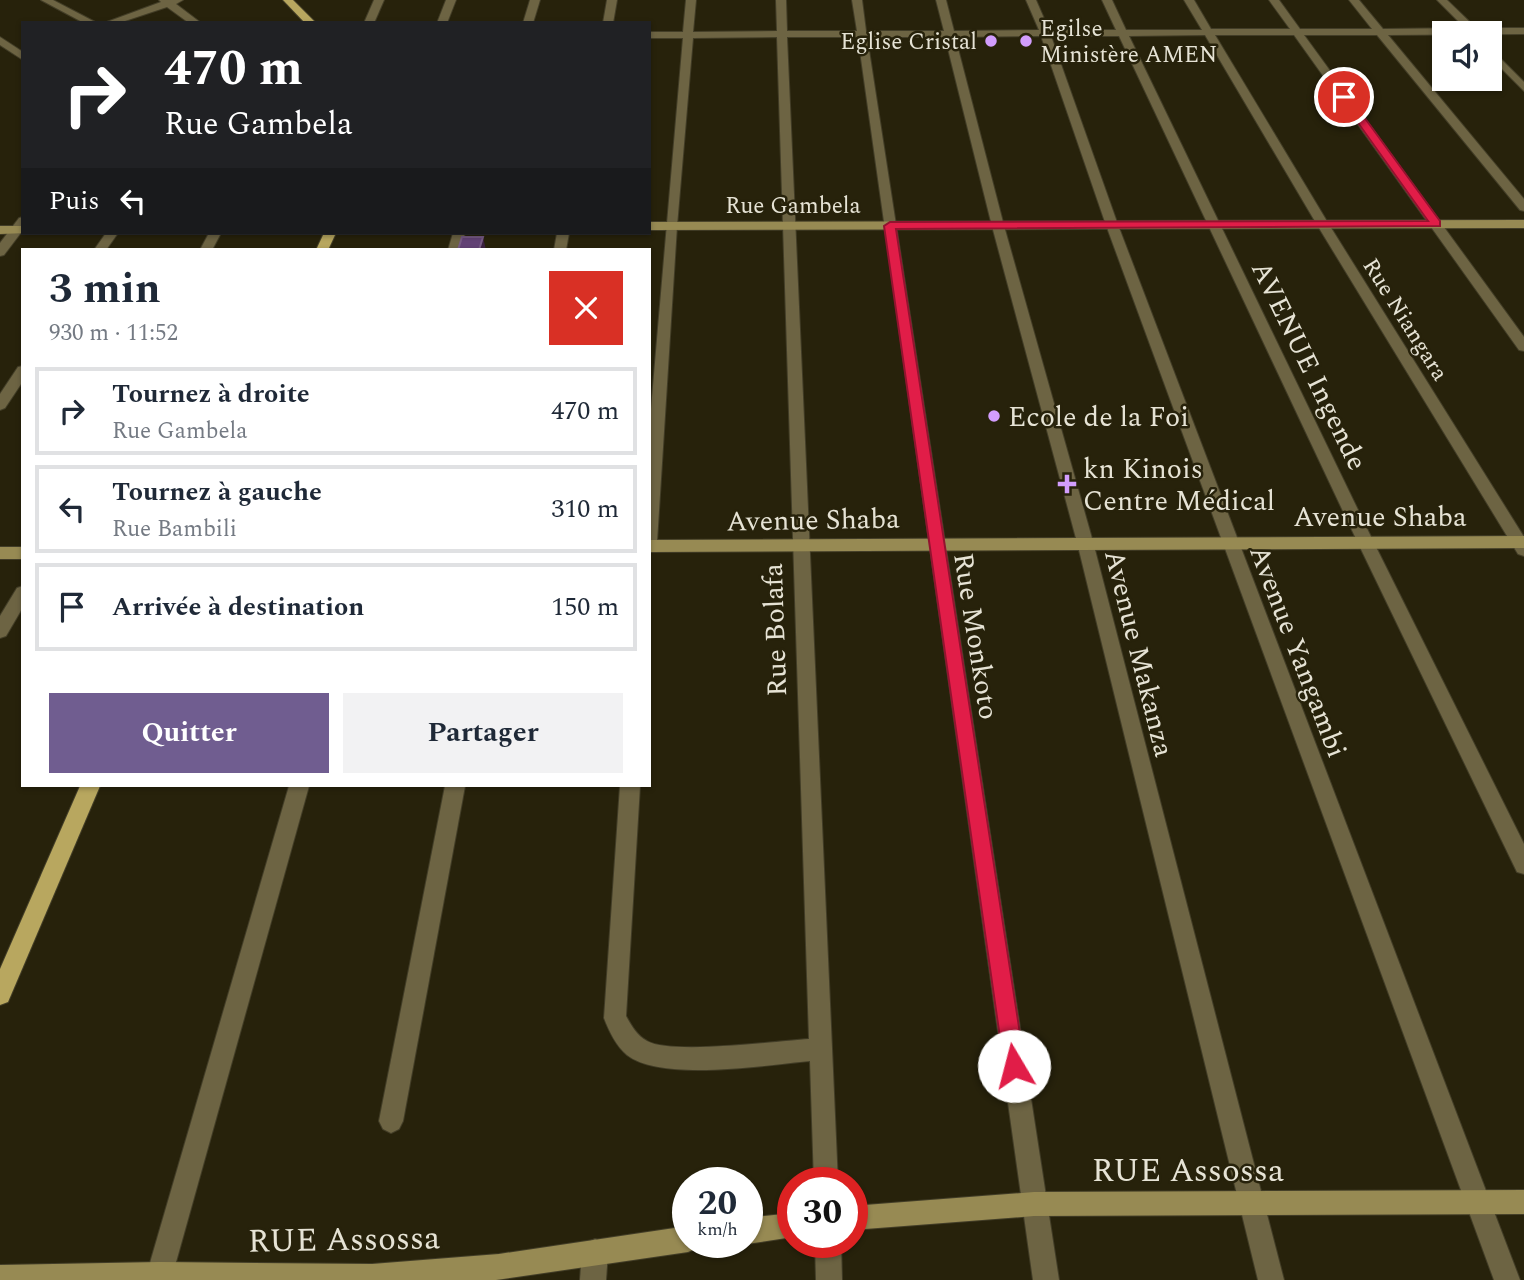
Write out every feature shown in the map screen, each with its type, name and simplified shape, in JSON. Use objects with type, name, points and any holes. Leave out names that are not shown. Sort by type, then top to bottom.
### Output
[{"type":"main road","points":[[289,0],[309,21]]},
{"type":"main road","points":[[0,994],[90,787]]},
{"type":"street","points":[[46,0],[88,21]]},
{"type":"street","points":[[370,21],[379,0]]},
{"type":"street","points":[[443,21],[452,0]]},
{"type":"street","points":[[529,21],[535,0]]},
{"type":"street","points":[[608,21],[612,0]]},
{"type":"street","points":[[651,515],[671,226],[691,0]]},
{"type":"street","name":"Rue Bolafa","points":[[781,0],[825,1167]]},
{"type":"street","name":"Rue Monkoto","points":[[857,0],[1046,1280]]},
{"type":"street","name":"Avenue Makanza","points":[[941,0],[998,226],[1085,542],[1271,1280]]},
{"type":"street","name":"Avenue Yangambi","points":[[1031,0],[1230,543],[1507,1280]]},
{"type":"street","name":"AVENUE Ingende","points":[[1107,0],[1366,543],[1524,865]]},
{"type":"street","name":"Rue Niangara","points":[[1189,0],[1322,223],[1522,545]]},
{"type":"street","points":[[1275,0],[1524,347]]},
{"type":"street","points":[[1354,0],[1524,207]]},
{"type":"street","points":[[1442,0],[1462,21]]},
{"type":"street","points":[[115,21],[170,1],[194,21]]},
{"type":"street","points":[[1502,32],[1524,31]]},
{"type":"street","points":[[651,34],[1432,33]]},
{"type":"street","points":[[0,40],[21,53]]},
{"type":"street","points":[[0,57],[21,53]]},
{"type":"street","points":[[1502,64],[1524,88]]},
{"type":"street","name":"Rue Gambela","points":[[651,226],[1524,224]]},
{"type":"street","points":[[0,230],[21,227]]},
{"type":"street","points":[[0,252],[21,227]]},
{"type":"street","points":[[0,405],[21,373]]},
{"type":"street","name":"Avenue Shaba","points":[[651,544],[802,546],[1085,542],[1522,545]]},
{"type":"street","points":[[0,553],[21,553]]},
{"type":"street","points":[[0,631],[21,595]]},
{"type":"street","points":[[159,1277],[299,787]]},
{"type":"street","points":[[391,1121],[455,787]]},
{"type":"street","points":[[630,787],[615,1018],[626,1037],[639,1050],[658,1056],[679,1058],[821,1049]]},
{"type":"street","name":"RUE Assossa","points":[[868,1217],[1034,1204],[1524,1202]]},
{"type":"street","name":"RUE Assossa","points":[[0,1278],[372,1278],[499,1267],[672,1241]]},
{"type":"street","points":[[593,1280],[595,1252]]},
{"type":"street","points":[[828,1258],[829,1280]]},
{"type":"building","points":[[462,237],[483,237],[480,248],[459,248]]},
{"type":"place","name":"Eglise Cristal","points":[[991,41]]},
{"type":"place","name":"Egilse Ministère AMEN","points":[[1026,41]]},
{"type":"place","name":"Ecole de la Foi","points":[[994,416]]},
{"type":"place","name":"kn Kinois Centre Médical","points":[[1067,484]]},
{"type":"route","points":[[1014,1066],[890,226],[1436,224],[1344,97]]}]
